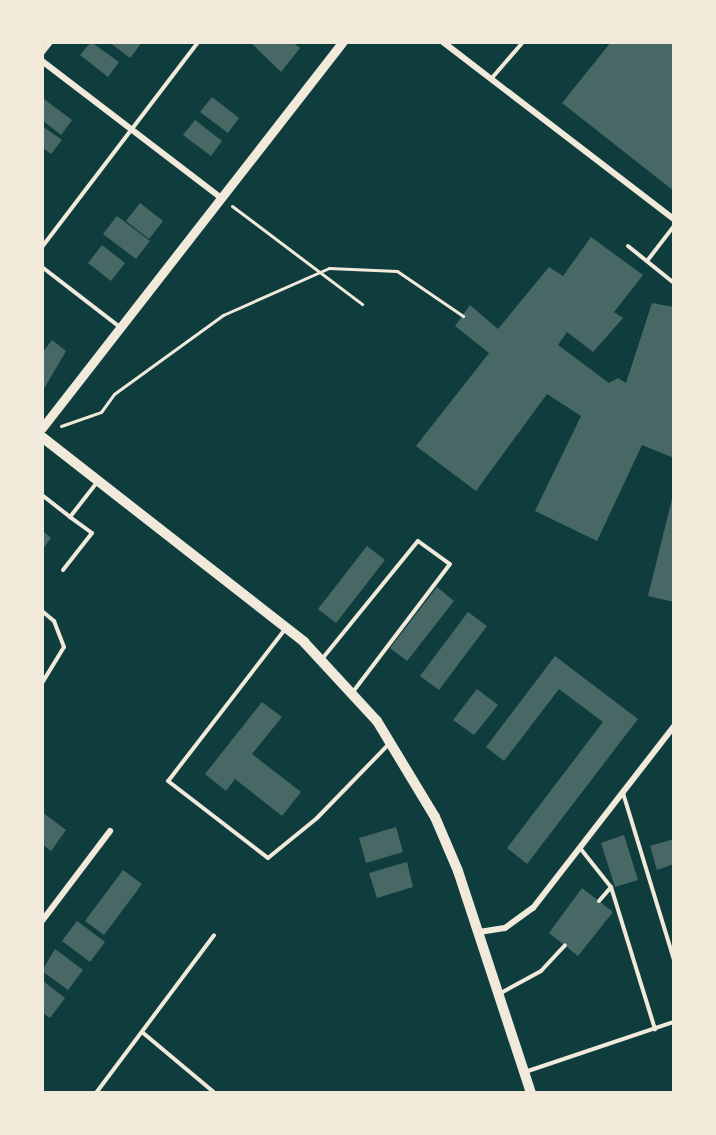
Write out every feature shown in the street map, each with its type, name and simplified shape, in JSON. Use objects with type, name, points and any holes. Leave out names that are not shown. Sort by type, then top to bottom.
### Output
[{"type":"main road","points":[[42,436],[286,628],[322,660],[353,693],[391,742],[435,818],[479,932],[531,1093]]},
{"type":"street","points":[[42,52],[50,42]]},
{"type":"street","points":[[47,428],[121,328],[342,42]]},
{"type":"street","points":[[443,42],[674,219]]},
{"type":"street","points":[[42,61],[221,198]]},
{"type":"street","points":[[479,932],[520,919],[580,848],[674,726]]},
{"type":"street","points":[[42,921],[110,831]]},
{"type":"lane","points":[[42,247],[198,42]]},
{"type":"lane","points":[[491,79],[523,42]]},
{"type":"lane","points":[[647,261],[674,226]]},
{"type":"lane","points":[[628,246],[674,283]]},
{"type":"lane","points":[[42,267],[121,328]]},
{"type":"lane","points":[[70,517],[99,481]]},
{"type":"lane","points":[[42,495],[92,534],[63,570]]},
{"type":"lane","points":[[322,660],[418,541],[450,564],[353,693]]},
{"type":"lane","points":[[42,611],[54,621],[64,646],[42,683]]},
{"type":"lane","points":[[286,628],[168,781],[268,858],[317,818],[391,742]]},
{"type":"lane","points":[[623,793],[674,960]]},
{"type":"lane","points":[[580,848],[612,887],[655,1029]]},
{"type":"lane","points":[[599,901],[612,887]]},
{"type":"lane","points":[[96,1093],[214,935]]},
{"type":"lane","points":[[499,994],[542,971],[565,945]]},
{"type":"lane","points":[[524,1073],[674,1023]]},
{"type":"lane","points":[[142,1032],[216,1093]]},
{"type":"path","points":[[221,198],[362,304]]},
{"type":"path","points":[[47,428],[101,412],[114,394],[223,315],[318,271],[374,266],[397,271],[463,316]]},
{"type":"building","points":[[91,42],[119,62],[108,77],[80,55]]},
{"type":"building","points":[[109,42],[137,42],[140,45],[130,58]]},
{"type":"building","points":[[250,42],[292,42],[300,48],[281,72]]},
{"type":"building","points":[[611,42],[674,42],[674,191],[562,103]]},
{"type":"building","points":[[212,97],[239,118],[228,133],[200,112]]},
{"type":"building","points":[[44,99],[72,120],[61,135],[42,120]]},
{"type":"building","points":[[195,120],[222,141],[211,156],[183,135]]},
{"type":"building","points":[[42,126],[62,140],[51,154],[42,147]]},
{"type":"building","points":[[140,203],[163,221],[149,239],[126,221]]},
{"type":"building","points":[[117,216],[150,241],[136,259],[103,234]]},
{"type":"building","points":[[591,237],[643,275],[614,312],[623,318],[593,352],[567,332],[558,345],[609,383],[618,378],[626,383],[652,303],[674,307],[674,458],[642,445],[597,541],[535,511],[581,416],[547,394],[476,491],[416,446],[489,353],[455,326],[470,305],[498,329],[549,267],[563,276]]},
{"type":"building","points":[[102,245],[125,263],[111,281],[88,263]]},
{"type":"building","points":[[52,340],[66,351],[42,392],[42,353]]},
{"type":"building","points":[[674,495],[674,602],[648,596]]},
{"type":"building","points":[[42,530],[51,538],[42,550]]},
{"type":"building","points":[[367,546],[385,560],[336,623],[318,609]]},
{"type":"building","points":[[437,587],[454,601],[407,661],[390,648]]},
{"type":"building","points":[[468,612],[487,626],[439,690],[420,676]]},
{"type":"building","points":[[555,656],[638,719],[527,864],[507,848],[603,722],[559,689],[504,761],[486,747]]},
{"type":"building","points":[[477,689],[498,705],[474,735],[453,720]]},
{"type":"building","points":[[262,702],[282,717],[252,754],[301,792],[282,816],[235,779],[226,791],[205,774]]},
{"type":"building","points":[[42,812],[66,830],[51,851],[42,844]]},
{"type":"building","points":[[396,827],[403,852],[366,863],[359,838]]},
{"type":"building","points":[[624,835],[638,880],[615,887],[601,843]]},
{"type":"building","points":[[674,839],[674,864],[657,870],[650,846]]},
{"type":"building","points":[[407,862],[413,887],[377,898],[369,873]]},
{"type":"building","points":[[123,870],[142,884],[104,935],[85,921]]},
{"type":"building","points":[[582,888],[613,912],[578,956],[549,933]]},
{"type":"building","points":[[77,921],[105,942],[90,962],[62,941]]},
{"type":"building","points":[[55,949],[83,970],[68,990],[42,971]]},
{"type":"building","points":[[42,980],[65,998],[50,1018],[42,1012]]}]
